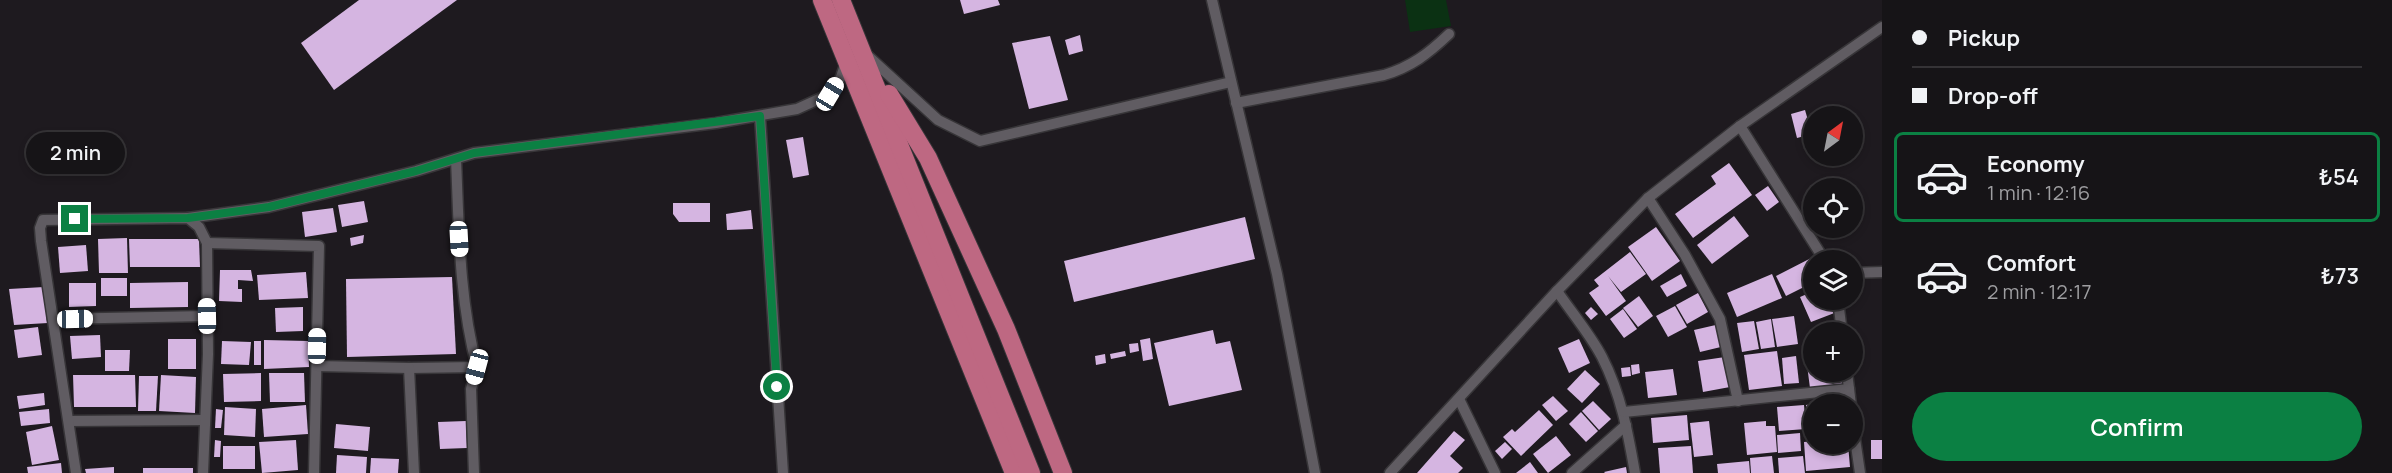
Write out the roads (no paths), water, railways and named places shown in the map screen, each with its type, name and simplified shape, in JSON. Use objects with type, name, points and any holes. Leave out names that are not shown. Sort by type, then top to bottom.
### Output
[{"type":"highway","points":[[822,0],[960,317],[1031,473]]},
{"type":"highway","points":[[841,0],[960,317],[1014,473]]},
{"type":"highway","points":[[861,49],[928,158],[1006,329],[1063,473]]},
{"type":"street","points":[[1212,0],[1277,274],[1316,473]]},
{"type":"street","points":[[1390,473],[1557,291],[1648,198],[1740,126],[1882,27]]},
{"type":"street","points":[[1236,103],[1384,75],[1402,69],[1426,56],[1449,34]]},
{"type":"street","points":[[861,49],[938,120],[980,141],[1231,82]]},
{"type":"street","points":[[76,473],[41,241],[40,228],[43,220],[188,218],[269,207],[416,171],[474,153],[760,116],[798,109],[830,94],[841,77],[847,60]]},
{"type":"street","points":[[760,116],[783,473]]},
{"type":"street","points":[[1740,126],[1818,250]]},
{"type":"street","points":[[456,159],[460,259],[471,344],[477,367],[471,389],[474,473]]},
{"type":"street","points":[[1648,198],[1685,255],[1720,319],[1738,401]]},
{"type":"street","points":[[188,218],[199,227],[207,243],[208,354],[203,473]]},
{"type":"street","points":[[207,243],[318,246],[314,473]]},
{"type":"street","points":[[1863,273],[1882,272]]},
{"type":"street","points":[[1557,291],[1601,356],[1624,412],[1635,473]]},
{"type":"street","points":[[53,319],[207,316]]},
{"type":"street","points":[[317,366],[477,367]]},
{"type":"street","points":[[409,368],[414,473]]},
{"type":"street","points":[[1848,382],[1850,394]]},
{"type":"street","points":[[1624,412],[1849,388]]},
{"type":"street","points":[[1459,399],[1495,473]]},
{"type":"street","points":[[69,421],[204,420]]},
{"type":"street","points":[[1572,473],[1626,426]]},
{"type":"street","points":[[1857,454],[1860,473]]}]
